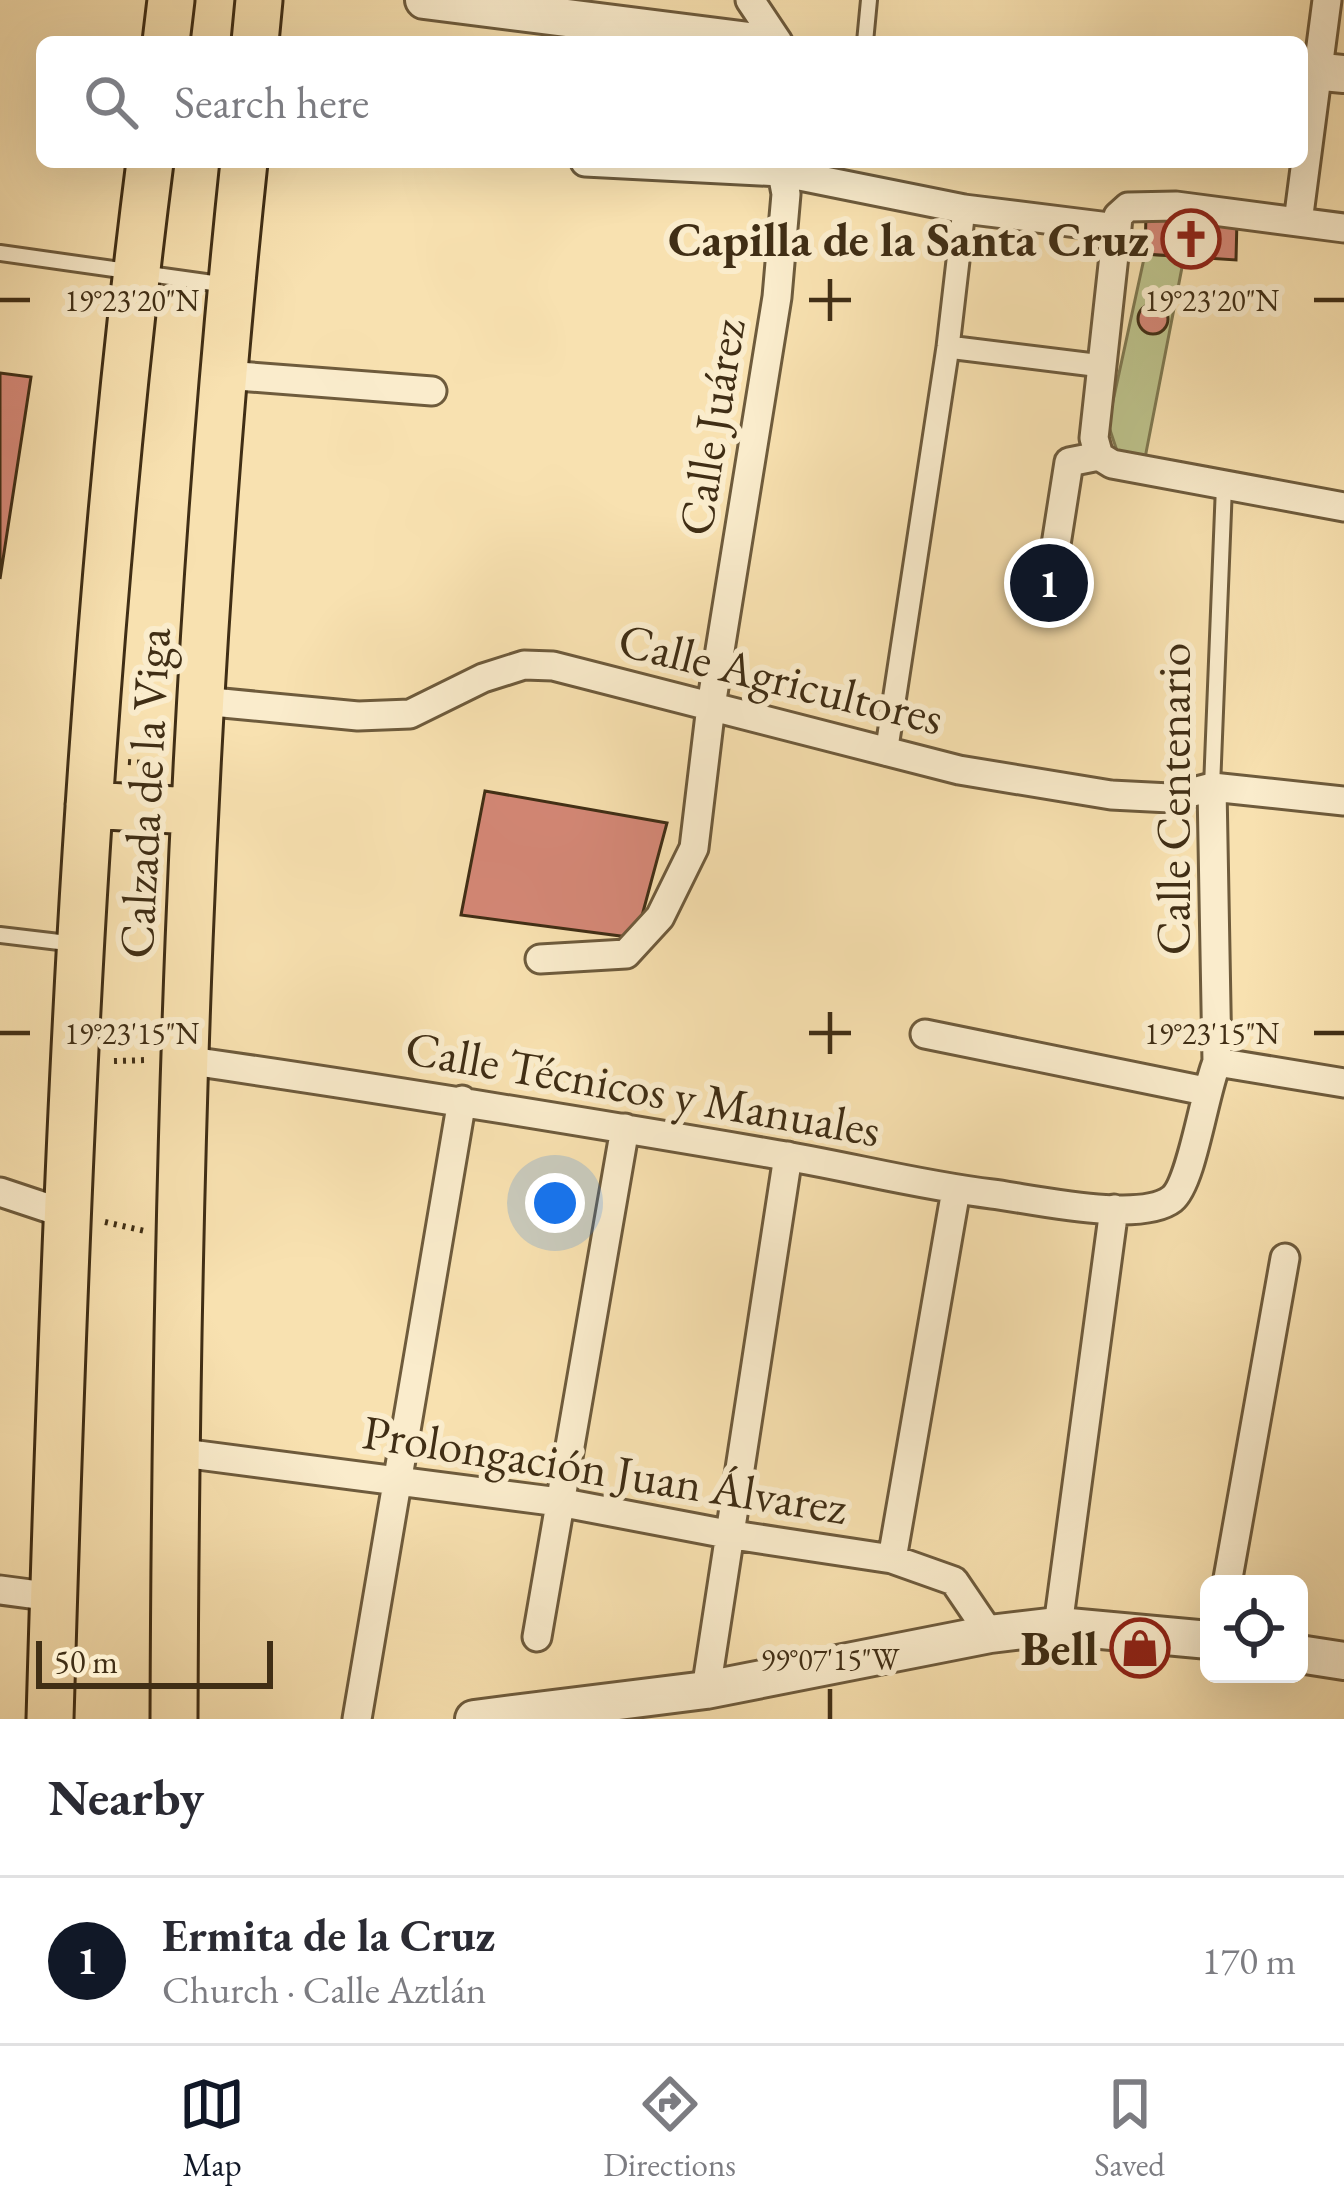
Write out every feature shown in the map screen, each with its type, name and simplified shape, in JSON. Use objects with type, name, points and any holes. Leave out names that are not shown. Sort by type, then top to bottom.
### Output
[{"type":"main road","points":[[167,36],[171,0]]},
{"type":"main road","points":[[256,36],[259,0]]},
{"type":"main road","name":"Calzada de la Viga","points":[[50,1719],[66,1214],[89,806],[149,168]]},
{"type":"main road","name":"Calzada de la Viga","points":[[174,1719],[175,1452],[192,811],[243,168]]},
{"type":"main road","points":[[89,806],[192,811]]},
{"type":"street","points":[[424,0],[710,36]]},
{"type":"street","points":[[750,0],[774,36]]},
{"type":"street","points":[[1308,156],[1328,0]]},
{"type":"street","name":"Calle Juárez","points":[[540,959],[626,954],[660,917],[694,848],[711,706],[777,297],[786,194],[780,168]]},
{"type":"street","points":[[784,168],[964,209],[1117,229]]},
{"type":"street","points":[[1298,222],[1306,168]]},
{"type":"street","points":[[1344,228],[1176,206],[1128,207],[1118,216],[1094,438],[1099,456],[1112,464],[1344,507]]},
{"type":"street","points":[[886,754],[948,347],[964,209]]},
{"type":"street","points":[[948,347],[1102,366]]},
{"type":"street","points":[[225,375],[432,391]]},
{"type":"street","points":[[1055,551],[1069,462],[1099,456]]},
{"type":"street","name":"Calle Agricultores","points":[[202,701],[358,716],[410,713],[483,678],[524,665],[553,666],[958,770],[1111,795],[1170,799],[1212,787],[1344,801]]},
{"type":"street","name":"Calle Centenario","points":[[1185,1181],[1205,1091],[1217,1062],[1212,787]]},
{"type":"street","points":[[926,1034],[1205,1091]]},
{"type":"street","name":"Calle Técnicos y Manuales","points":[[184,1060],[462,1100],[956,1190],[1114,1209],[1148,1208],[1171,1200],[1185,1181]]},
{"type":"street","points":[[1217,1062],[1344,1083]]},
{"type":"street","points":[[357,1719],[462,1100]]},
{"type":"street","points":[[537,1636],[625,1128]]},
{"type":"street","points":[[706,1690],[788,1156]]},
{"type":"street","points":[[892,1559],[956,1190]]},
{"type":"street","points":[[0,1192],[66,1214]]},
{"type":"street","points":[[1058,1626],[1114,1209]]},
{"type":"street","points":[[1229,1575],[1285,1258]]},
{"type":"street","name":"Prolongación Juan Álvarez","points":[[175,1452],[559,1502],[892,1559],[954,1581],[990,1634]]},
{"type":"street","points":[[0,1590],[53,1597]]},
{"type":"street","points":[[474,1719],[706,1690],[990,1634],[1058,1626],[1200,1639]]},
{"type":"street","points":[[1308,1655],[1344,1661]]},
{"type":"lane","points":[[866,36],[869,0]]},
{"type":"lane","points":[[0,253],[231,286]]},
{"type":"lane","name":"Calle Centenario","points":[[1212,787],[1224,485]]},
{"type":"lane","points":[[0,935],[82,944]]},
{"type":"path","points":[[92,760],[196,765]]},
{"type":"path","points":[[74,1061],[184,1060]]},
{"type":"path","points":[[66,1214],[181,1239]]},
{"type":"green space","points":[[1145,254],[1184,257],[1145,458],[1117,451],[1108,424]]},
{"type":"building","name":"Capilla de la Santa Cruz","points":[[1146,214],[1237,219],[1236,260],[1145,254]]},
{"type":"building","points":[[1153,304],[1168,319],[1153,334],[1138,319]]},
{"type":"building","points":[[0,373],[31,377],[0,579]]},
{"type":"building","points":[[1036,556],[1067,558],[1060,613],[1031,608]]},
{"type":"building","points":[[485,791],[667,823],[636,938],[461,915]]},
{"type":"place","name":"Capilla de la Santa Cruz","points":[[1191,239]]},
{"type":"place","name":"Ermita de la Cruz","points":[[1049,583]]},
{"type":"place","name":"Bell","points":[[1140,1648]]}]
